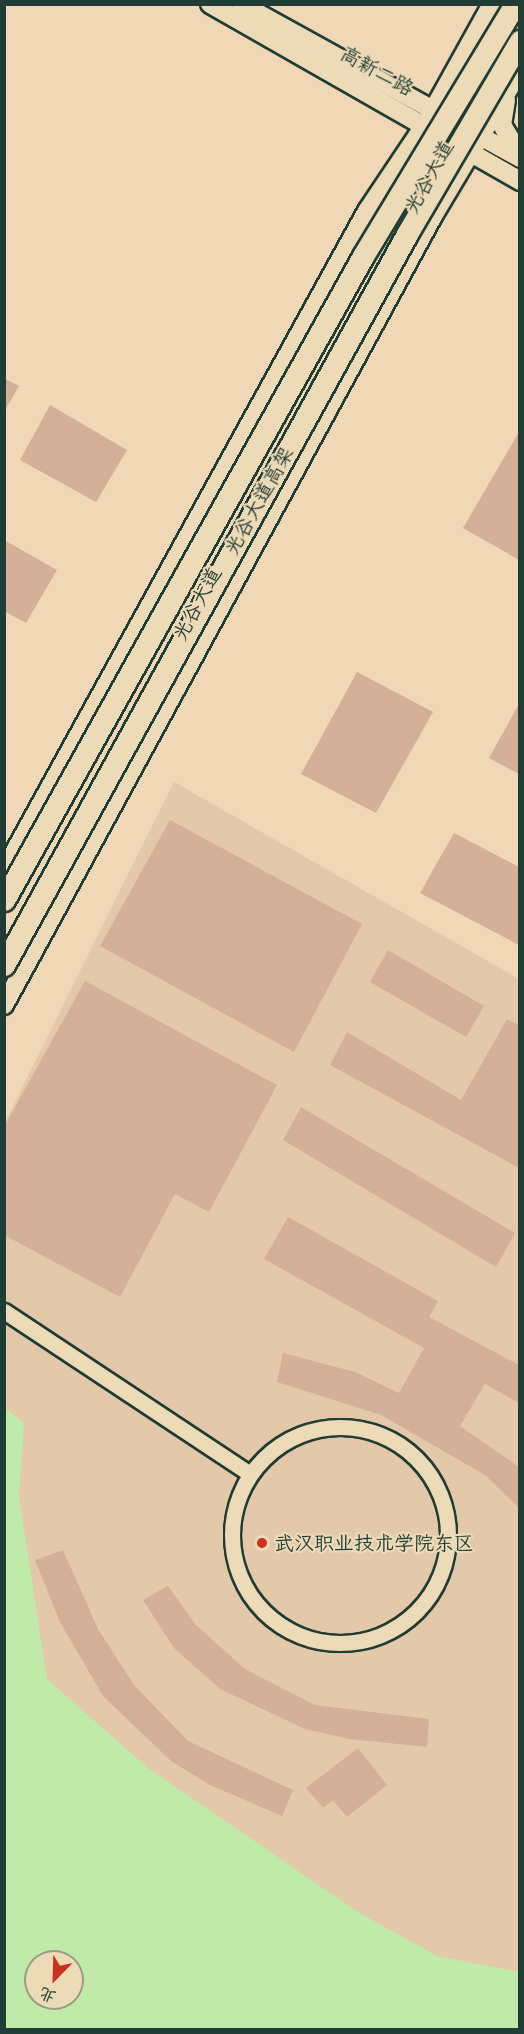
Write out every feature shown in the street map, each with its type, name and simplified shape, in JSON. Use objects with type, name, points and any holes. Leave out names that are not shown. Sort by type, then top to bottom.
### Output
[{"type":"highway","name":"光谷大道高架","points":[[4,900],[363,256],[515,4]]},
{"type":"highway","name":"光谷大道高架","points":[[4,964],[407,234],[519,41]]},
{"type":"main road","name":"高新二路","points":[[210,4],[430,116],[479,135],[519,157]]},
{"type":"main road","name":"高新二路","points":[[241,4],[430,116],[469,152],[519,181]]},
{"type":"main road","name":"光谷大道","points":[[4,871],[367,211],[430,116],[492,4]]},
{"type":"main road","name":"光谷大道","points":[[4,1005],[469,152],[518,72]]},
{"type":"main road","points":[[518,72],[502,125],[519,157]]},
{"type":"street","points":[[4,1311],[249,1473]]},
{"type":"street","points":[[347,1426],[383,1435],[415,1456],[437,1485],[448,1521],[446,1559],[434,1591],[411,1617],[381,1635],[348,1643],[313,1640],[281,1626],[255,1603],[238,1573],[231,1539],[235,1505],[249,1473],[276,1446],[309,1430],[347,1426]]},
{"type":"shaded area","name":"武汉职业技术学院东区","points":[[174,782],[519,979],[519,2029],[5,2029],[4,1124]]},
{"type":"green space","points":[[4,1407],[24,1423],[19,1496],[47,1679],[148,1768],[358,1912],[437,1956],[519,1972],[519,2029],[5,2029]]},
{"type":"building","points":[[4,378],[19,386],[4,412]]},
{"type":"building","points":[[50,405],[127,450],[96,502],[20,460]]},
{"type":"building","points":[[519,432],[519,560],[463,528]]},
{"type":"building","points":[[4,540],[57,570],[26,623],[4,611]]},
{"type":"building","points":[[357,672],[433,712],[376,813],[301,774]]},
{"type":"building","points":[[519,704],[519,774],[489,758]]},
{"type":"building","points":[[170,820],[362,924],[294,1052],[100,946]]},
{"type":"building","points":[[454,833],[519,867],[519,945],[420,893]]},
{"type":"building","points":[[388,950],[484,1006],[466,1037],[370,982]]},
{"type":"building","points":[[85,981],[277,1085],[209,1212],[175,1194],[120,1297],[4,1235],[4,1127]]},
{"type":"building","points":[[507,1019],[519,1025],[519,1168],[330,1065],[347,1032],[461,1100]]},
{"type":"building","points":[[301,1107],[515,1233],[496,1267],[283,1140]]},
{"type":"building","points":[[288,1217],[438,1301],[429,1317],[519,1365],[519,1403],[485,1384],[460,1426],[519,1467],[519,1508],[485,1475],[381,1415],[277,1382],[283,1353],[355,1372],[399,1393],[424,1348],[264,1259]]},
{"type":"building","points":[[63,1550],[98,1629],[134,1685],[188,1741],[293,1790],[282,1816],[210,1785],[171,1761],[103,1696],[60,1622],[35,1560]]},
{"type":"building","points":[[168,1586],[196,1625],[245,1669],[315,1705],[429,1719],[427,1747],[349,1739],[305,1729],[220,1689],[174,1648],[143,1600]]},
{"type":"building","points":[[358,1748],[387,1785],[347,1817],[333,1800],[323,1808],[306,1788]]},
{"type":"place","name":"武汉职业技术学院东区","points":[[262,1543]]}]
